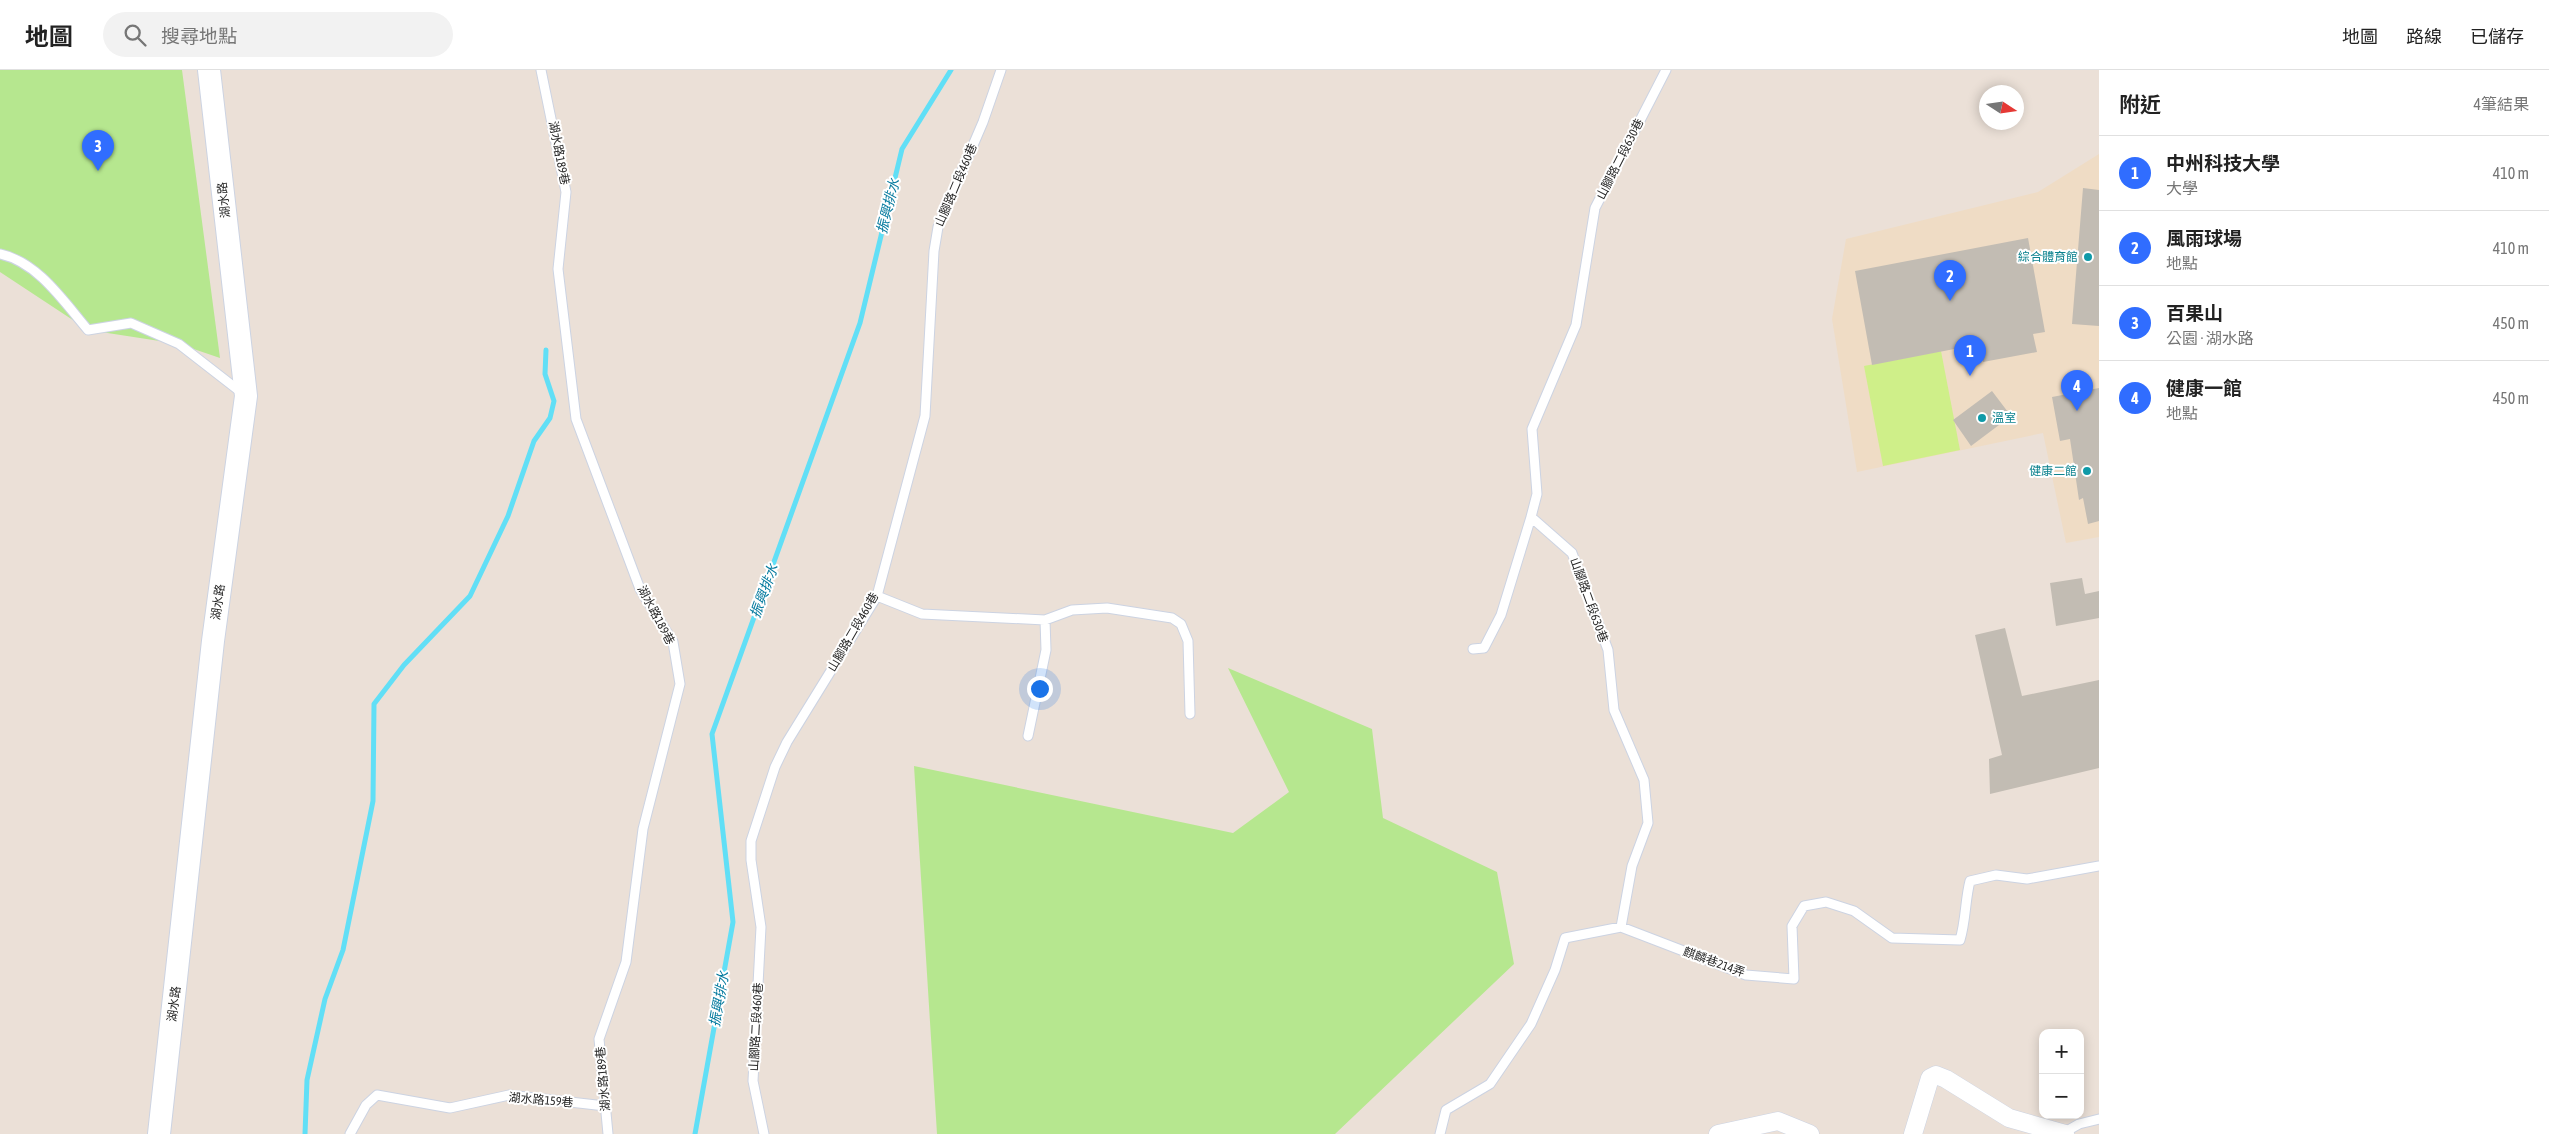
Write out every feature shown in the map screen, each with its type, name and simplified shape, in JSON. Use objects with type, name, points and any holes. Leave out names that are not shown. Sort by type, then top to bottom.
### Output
[{"type":"street","name":"湖水路","points":[[158,1134],[213,641],[246,396],[209,70]]},
{"type":"street","points":[[1913,1134],[1930,1078],[1936,1075],[1946,1079],[2009,1118],[2065,1133]]},
{"type":"street","points":[[1718,1134],[1778,1121],[1810,1134]]},
{"type":"lane","name":"湖水路189巷","points":[[541,70],[566,192],[558,269],[576,419],[640,590],[673,642],[680,684],[643,829],[626,962],[599,1039],[608,1134]]},
{"type":"lane","name":"山腳路二段460巷","points":[[764,1134],[753,1082],[761,927],[751,860],[751,841],[775,766],[787,742],[876,596],[925,416],[934,251],[938,227],[983,122],[1001,70]]},
{"type":"lane","name":"山腳路二段630巷","points":[[1621,927],[1632,866],[1648,823],[1644,780],[1614,710],[1608,650],[1572,554],[1531,517],[1537,494],[1532,429],[1576,325],[1595,208],[1666,70]]},
{"type":"lane","points":[[0,254],[12,256],[40,275],[88,330],[131,323],[179,344],[246,396]]},
{"type":"lane","points":[[1473,648],[1484,648],[1501,614],[1531,517]]},
{"type":"lane","points":[[876,596],[922,614],[1045,620],[1072,610],[1107,608],[1148,613],[1177,621],[1181,624],[1188,641],[1190,714]]},
{"type":"lane","points":[[1028,736],[1046,650],[1045,620]]},
{"type":"lane","name":"麒麟巷214弄","points":[[1621,927],[1746,975],[1794,979],[1792,926],[1804,906],[1826,902],[1854,912],[1892,938],[1960,940],[1965,924],[1966,897],[1970,880],[1996,875],[2027,880],[2099,866]]},
{"type":"lane","points":[[1440,1134],[1446,1110],[1490,1084],[1531,1024],[1555,970],[1565,938],[1621,927]]},
{"type":"lane","name":"湖水路159巷","points":[[350,1134],[366,1105],[376,1095],[450,1108],[509,1095],[605,1106]]},
{"type":"lane","points":[[2065,1133],[2079,1124],[2099,1119]]},
{"type":"shaded area","points":[[2099,154],[2099,537],[2066,543],[2043,433],[1857,472],[1832,319],[1846,239],[2038,192]]},
{"type":"green space","points":[[0,70],[182,70],[220,358],[179,344],[88,330],[0,272]]},
{"type":"green space","points":[[1941,351],[1960,450],[1883,466],[1864,366]]},
{"type":"green space","points":[[1228,668],[1372,729],[1383,818],[1497,872],[1514,964],[1335,1134],[937,1134],[914,766],[1233,833],[1289,792]]},
{"type":"building","name":"綜合體育館","points":[[2083,188],[2099,190],[2099,326],[2072,324]]},
{"type":"building","points":[[2028,238],[2045,332],[2033,334],[2037,352],[1983,362],[1980,344],[1872,365],[1855,271]]},
{"type":"building","points":[[2099,388],[2099,521],[2088,524],[2083,498],[2079,500],[2070,439],[2060,441],[2052,397]]},
{"type":"building","name":"溫室","points":[[1992,391],[2011,416],[1971,446],[1953,420]]},
{"type":"building","points":[[2082,578],[2085,594],[2099,591],[2099,618],[2056,626],[2050,583]]},
{"type":"building","points":[[2005,628],[2022,696],[2099,680],[2099,768],[1990,794],[1989,759],[2002,755],[1975,635]]},
{"type":"waterway","name":"振興排水","points":[[695,1134],[733,922],[712,734],[860,323],[902,149],[951,70]]},
{"type":"waterway","points":[[305,1134],[307,1080],[325,999],[343,950],[373,801],[374,704],[404,665],[470,596],[508,516],[534,441],[550,418],[554,401],[545,374],[546,350]]},
{"type":"place","name":"百果山","points":[[98,171]]},
{"type":"place","name":"綜合體育館","points":[[2088,257]]},
{"type":"place","name":"風雨球場","points":[[1950,301]]},
{"type":"place","name":"中州科技大學","points":[[1970,376]]},
{"type":"place","name":"健康一館","points":[[2077,411]]},
{"type":"place","name":"溫室","points":[[1982,418]]},
{"type":"place","name":"健康二館","points":[[2087,471]]}]
